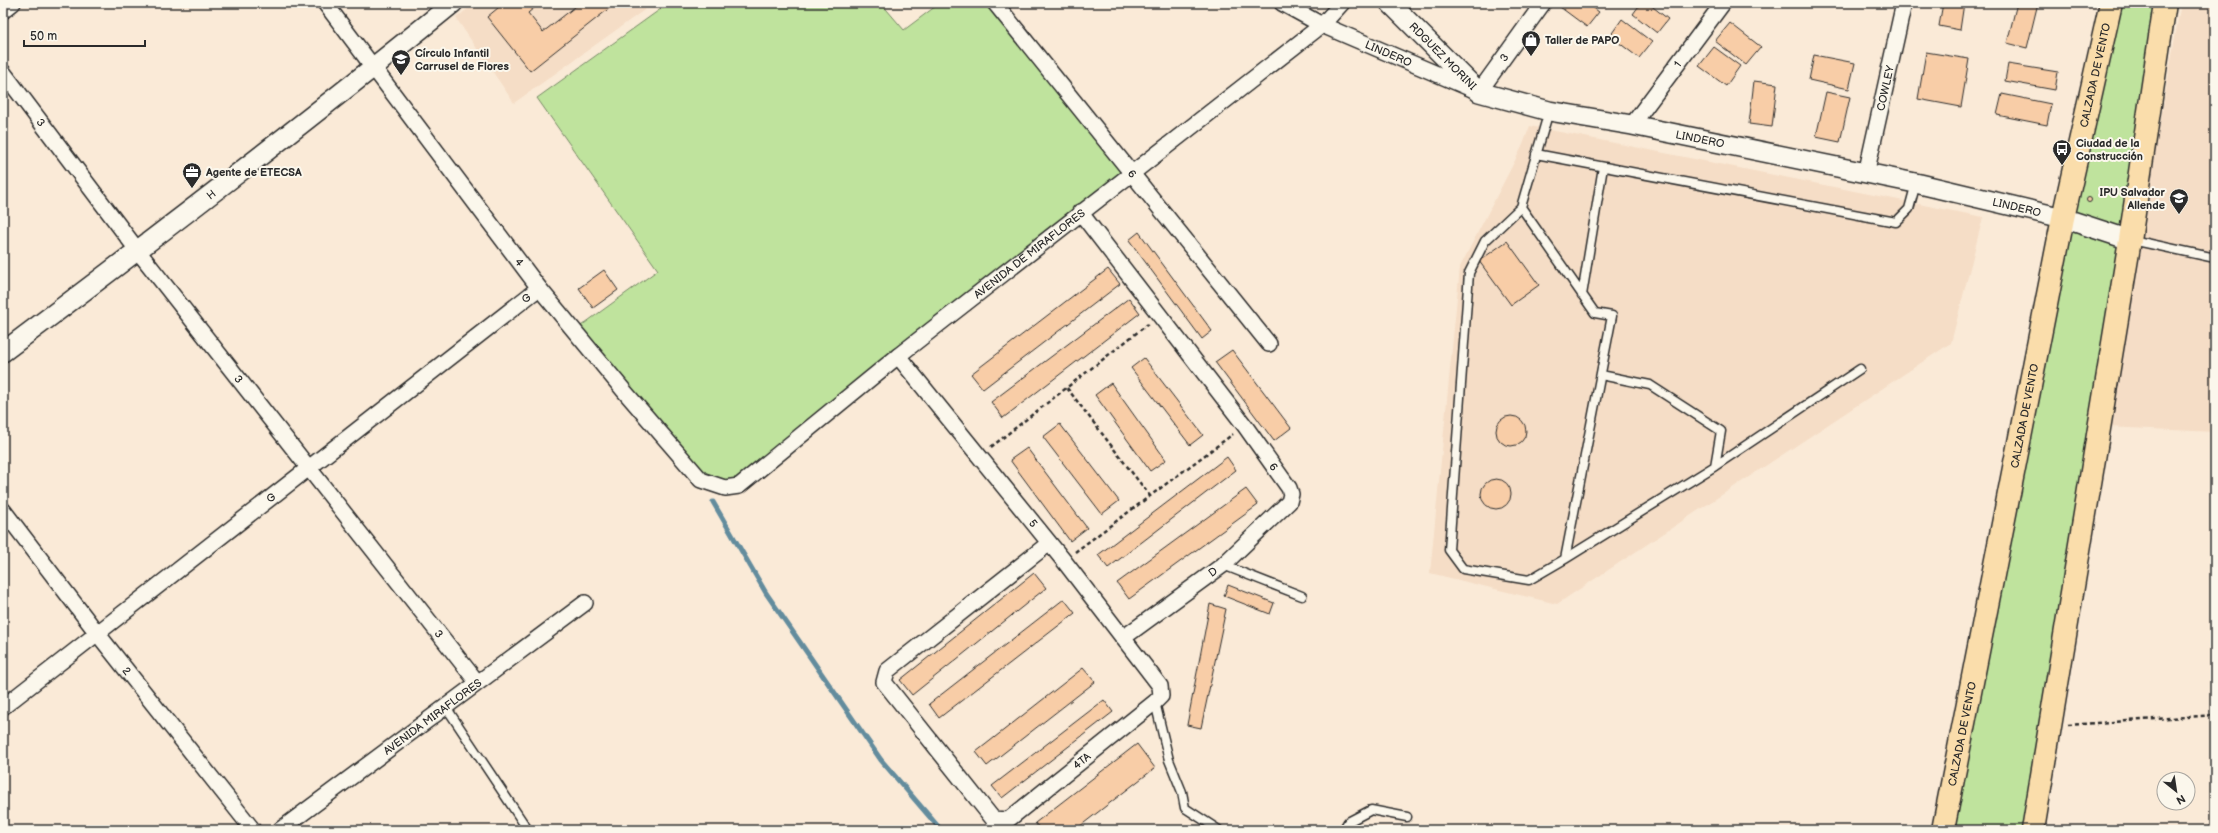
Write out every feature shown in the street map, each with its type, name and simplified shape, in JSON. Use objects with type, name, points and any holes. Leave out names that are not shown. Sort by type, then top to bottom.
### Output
[{"type":"main road","name":"CALZADA DE VENTO","points":[[1943,830],[2063,218],[2111,3]]},
{"type":"main road","points":[[2033,830],[2130,240],[2166,3]]},
{"type":"street","points":[[3,10],[13,3]]},
{"type":"street","name":"4","points":[[324,3],[539,288],[700,480],[725,488],[739,486]]},
{"type":"street","name":"H","points":[[3,352],[138,251],[374,68],[453,3]]},
{"type":"street","name":"6","points":[[995,3],[1130,173],[1269,344]]},
{"type":"street","name":"LINDERO","points":[[1282,3],[1322,25],[1479,92],[1549,111],[1632,125],[1916,183],[2063,218],[2130,240]]},
{"type":"street","points":[[1322,25],[1342,3]]},
{"type":"street","name":"RDGUEZ MORINI","points":[[1390,3],[1479,92]]},
{"type":"street","name":"3","points":[[1479,92],[1543,3]]},
{"type":"street","name":"1","points":[[1632,125],[1722,3]]},
{"type":"street","name":"COWLEY","points":[[1866,174],[1904,3]]},
{"type":"street","name":"AVENIDA DE MIRAFLORES","points":[[739,486],[898,356],[1080,212],[1322,25]]},
{"type":"street","name":"3","points":[[3,72],[138,251],[477,682]]},
{"type":"street","name":"6","points":[[1080,212],[1245,426],[1289,488],[1291,494]]},
{"type":"street","name":"G","points":[[3,707],[539,288]]},
{"type":"street","name":"5","points":[[898,356],[1048,544],[1064,561],[1124,638],[1160,686],[1158,699]]},
{"type":"street","name":"D","points":[[1124,638],[1223,565],[1289,502],[1291,494]]},
{"type":"street","name":"2","points":[[3,510],[97,633],[253,830]]},
{"type":"street","name":"4TA","points":[[1048,544],[886,671],[884,682],[993,819],[1001,821],[1008,820],[1158,699]]},
{"type":"street","name":"AVENIDA MIRAFLORES","points":[[280,830],[585,603]]},
{"type":"lane","points":[[1549,111],[1521,206],[1485,241],[1469,274],[1448,550],[1463,569],[1529,580],[1715,466],[1860,369]]},
{"type":"lane","points":[[1536,154],[1896,222],[1909,209],[1916,183]]},
{"type":"lane","points":[[1582,295],[1603,167]]},
{"type":"lane","points":[[1521,206],[1595,313],[1612,316],[1565,559]]},
{"type":"lane","points":[[2130,240],[2215,258]]},
{"type":"lane","points":[[1601,374],[1650,385],[1721,431],[1715,466]]},
{"type":"lane","points":[[1223,565],[1302,596]]},
{"type":"lane","points":[[1158,699],[1169,760],[1182,792],[1185,808],[1219,830]]},
{"type":"lane","points":[[446,707],[528,830]]},
{"type":"lane","points":[[1343,830],[1348,822],[1371,810],[1407,817]]},
{"type":"path","points":[[978,457],[1159,315]]},
{"type":"path","points":[[1067,388],[1150,496]]},
{"type":"path","points":[[1064,561],[1245,426]]},
{"type":"path","points":[[2050,726],[2215,715]]},
{"type":"shaded area","points":[[475,3],[654,3],[514,103],[456,18]]},
{"type":"shaded area","name":"IPU Salvador Allende","points":[[2181,3],[2215,3],[2215,432],[2107,427]]},
{"type":"shaded area","points":[[1530,126],[1983,217],[1951,343],[1557,604],[1430,573],[1460,267],[1522,147]]},
{"type":"green space","points":[[669,3],[881,3],[904,30],[940,3],[995,3],[1130,173],[739,486],[701,480],[574,331],[658,270],[537,98]]},
{"type":"green space","points":[[2111,3],[2165,3],[2033,830],[1943,830]]},
{"type":"building","points":[[504,3],[540,3],[528,13],[543,32],[580,3],[616,3],[530,71],[487,17]]},
{"type":"building","points":[[1563,3],[1587,3],[1599,12],[1587,27],[1560,7]]},
{"type":"building","points":[[1641,3],[1648,3],[1668,19],[1657,33],[1633,14]]},
{"type":"building","points":[[1943,3],[1964,3],[1960,30],[1939,26]]},
{"type":"building","points":[[2017,3],[2038,3],[2027,48],[2007,43]]},
{"type":"building","points":[[1622,19],[1652,42],[1639,58],[1610,36]]},
{"type":"building","points":[[1730,23],[1761,47],[1746,65],[1715,41]]},
{"type":"building","points":[[1714,47],[1740,66],[1726,86],[1699,66]]},
{"type":"building","points":[[1926,52],[1969,59],[1961,107],[1918,99]]},
{"type":"building","points":[[1814,55],[1855,63],[1849,89],[1809,80]]},
{"type":"building","points":[[2008,64],[2058,72],[2055,90],[2005,81]]},
{"type":"building","points":[[1754,81],[1777,84],[1772,127],[1749,124]]},
{"type":"building","points":[[1826,92],[1850,97],[1840,142],[1816,137]]},
{"type":"building","points":[[2002,94],[2051,104],[2047,125],[1997,115]]},
{"type":"building","points":[[2087,198],[2091,198],[2091,202],[2087,202]]},
{"type":"building","points":[[1139,232],[1212,331],[1202,339],[1129,240]]},
{"type":"building","points":[[1507,241],[1539,285],[1511,305],[1479,261]]},
{"type":"building","points":[[1108,269],[1120,284],[983,389],[971,374]]},
{"type":"building","points":[[604,270],[618,290],[593,308],[579,288]]},
{"type":"building","points":[[1129,298],[1140,313],[1003,418],[991,402]]},
{"type":"building","points":[[1232,350],[1291,428],[1274,441],[1215,362]]},
{"type":"building","points":[[1144,358],[1203,435],[1190,445],[1131,368]]},
{"type":"building","points":[[1111,383],[1166,460],[1150,471],[1095,395]]},
{"type":"building","points":[[1511,416],[1522,420],[1526,431],[1522,442],[1511,446],[1500,442],[1496,431],[1500,420]]},
{"type":"building","points":[[1060,424],[1119,501],[1102,514],[1043,437]]},
{"type":"building","points":[[1027,448],[1087,528],[1070,541],[1010,460]]},
{"type":"building","points":[[1227,457],[1236,470],[1108,568],[1098,555]]},
{"type":"building","points":[[1496,479],[1507,483],[1511,494],[1507,505],[1496,509],[1485,505],[1481,494],[1485,483]]},
{"type":"building","points":[[1246,489],[1258,505],[1129,599],[1117,583]]},
{"type":"building","points":[[1034,573],[1046,588],[912,695],[900,680]]},
{"type":"building","points":[[1228,585],[1274,603],[1270,614],[1224,596]]},
{"type":"building","points":[[1064,599],[1075,613],[939,718],[929,704]]},
{"type":"building","points":[[1210,604],[1226,609],[1201,728],[1187,725]]},
{"type":"building","points":[[1083,668],[1095,682],[987,766],[976,752]]},
{"type":"building","points":[[1104,700],[1113,712],[1002,798],[992,786]]},
{"type":"building","points":[[1137,744],[1155,768],[1075,830],[1041,830],[1035,823]]},
{"type":"waterway","points":[[713,502],[766,593],[881,760],[941,830]]},
{"type":"place","name":"Taller de PAPO","points":[[1531,57]]},
{"type":"place","name":"Círculo Infantil Carrusel de Flores","points":[[401,76]]},
{"type":"place","name":"Ciudad de la Construcción","points":[[2062,166]]},
{"type":"place","name":"Agente de ETECSA","points":[[192,189]]},
{"type":"place","name":"IPU Salvador Allende","points":[[2179,215]]}]
